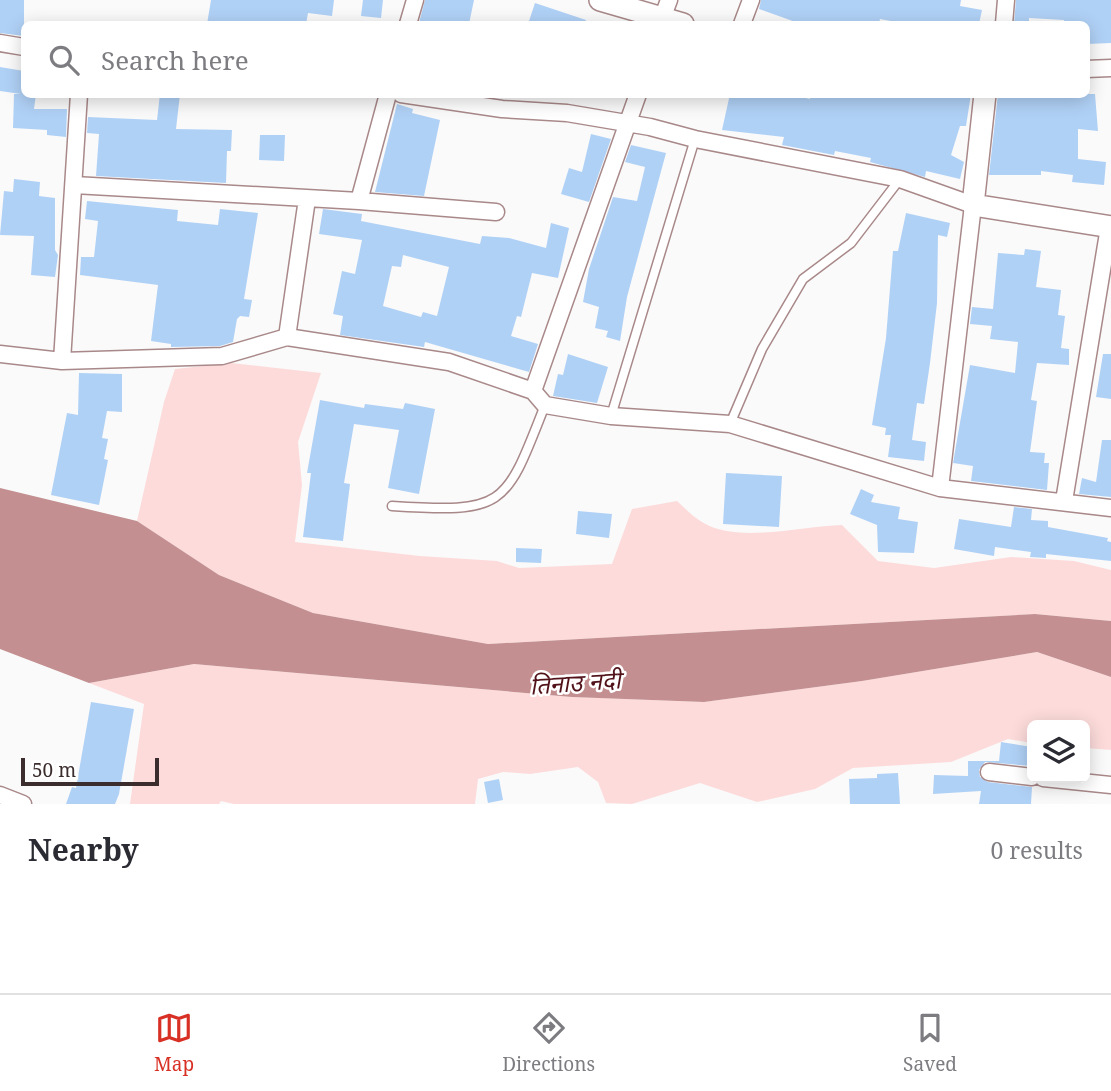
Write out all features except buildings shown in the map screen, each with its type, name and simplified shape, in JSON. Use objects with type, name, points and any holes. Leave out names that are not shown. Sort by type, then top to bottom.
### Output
[{"type":"street","points":[[409,21],[415,0]]},
{"type":"street","points":[[600,0],[664,14]]},
{"type":"street","points":[[743,21],[751,0]]},
{"type":"street","points":[[1004,21],[1006,0]]},
{"type":"street","points":[[0,43],[21,46]]},
{"type":"street","points":[[1090,69],[1111,68]]},
{"type":"street","points":[[62,361],[79,98]]},
{"type":"street","points":[[359,201],[387,98]]},
{"type":"street","points":[[428,98],[502,109],[567,113],[628,124],[900,180],[973,205],[1110,227],[1064,501]]},
{"type":"street","points":[[533,391],[637,98]]},
{"type":"street","points":[[940,488],[985,98]]},
{"type":"street","points":[[74,185],[359,201],[496,212]]},
{"type":"street","points":[[286,337],[307,199]]},
{"type":"street","points":[[0,354],[62,361],[222,356],[286,337],[449,362],[533,391],[545,405],[611,416],[730,424],[940,488],[1111,508]]},
{"type":"street","points":[[989,772],[1027,776]]},
{"type":"street","points":[[1090,783],[1111,785]]},
{"type":"street","points":[[0,795],[23,804]]},
{"type":"lane","points":[[611,416],[695,139]]},
{"type":"lane","points":[[730,424],[762,349],[803,279],[852,243],[900,180]]},
{"type":"lane","points":[[393,506],[447,509],[471,507],[482,505],[505,493],[522,465],[545,405]]},
{"type":"shaded area","points":[[231,363],[321,373],[298,442],[302,485],[295,542],[420,556],[497,561],[519,568],[612,564],[632,509],[677,501],[702,522],[732,532],[769,532],[842,525],[878,561],[934,568],[1011,557],[1074,561],[1111,570],[1111,621],[1035,614],[488,644],[313,613],[219,575],[137,521],[164,402],[175,369]]},
{"type":"shaded area","points":[[1037,652],[1111,677],[1111,750],[1090,748],[1090,720],[1027,720],[1027,742],[1008,739],[951,762],[853,768],[815,789],[757,802],[700,783],[632,804],[606,803],[598,782],[578,767],[530,774],[503,772],[478,779],[475,804],[234,804],[221,801],[219,804],[130,804],[144,704],[89,683],[194,664],[572,697],[704,702],[862,681]]},
{"type":"water","name":"तिनाउ नदी","points":[[0,488],[137,521],[219,575],[313,613],[488,644],[1035,614],[1111,621],[1111,677],[1037,652],[862,681],[704,702],[572,697],[194,664],[89,683],[0,649]]}]
